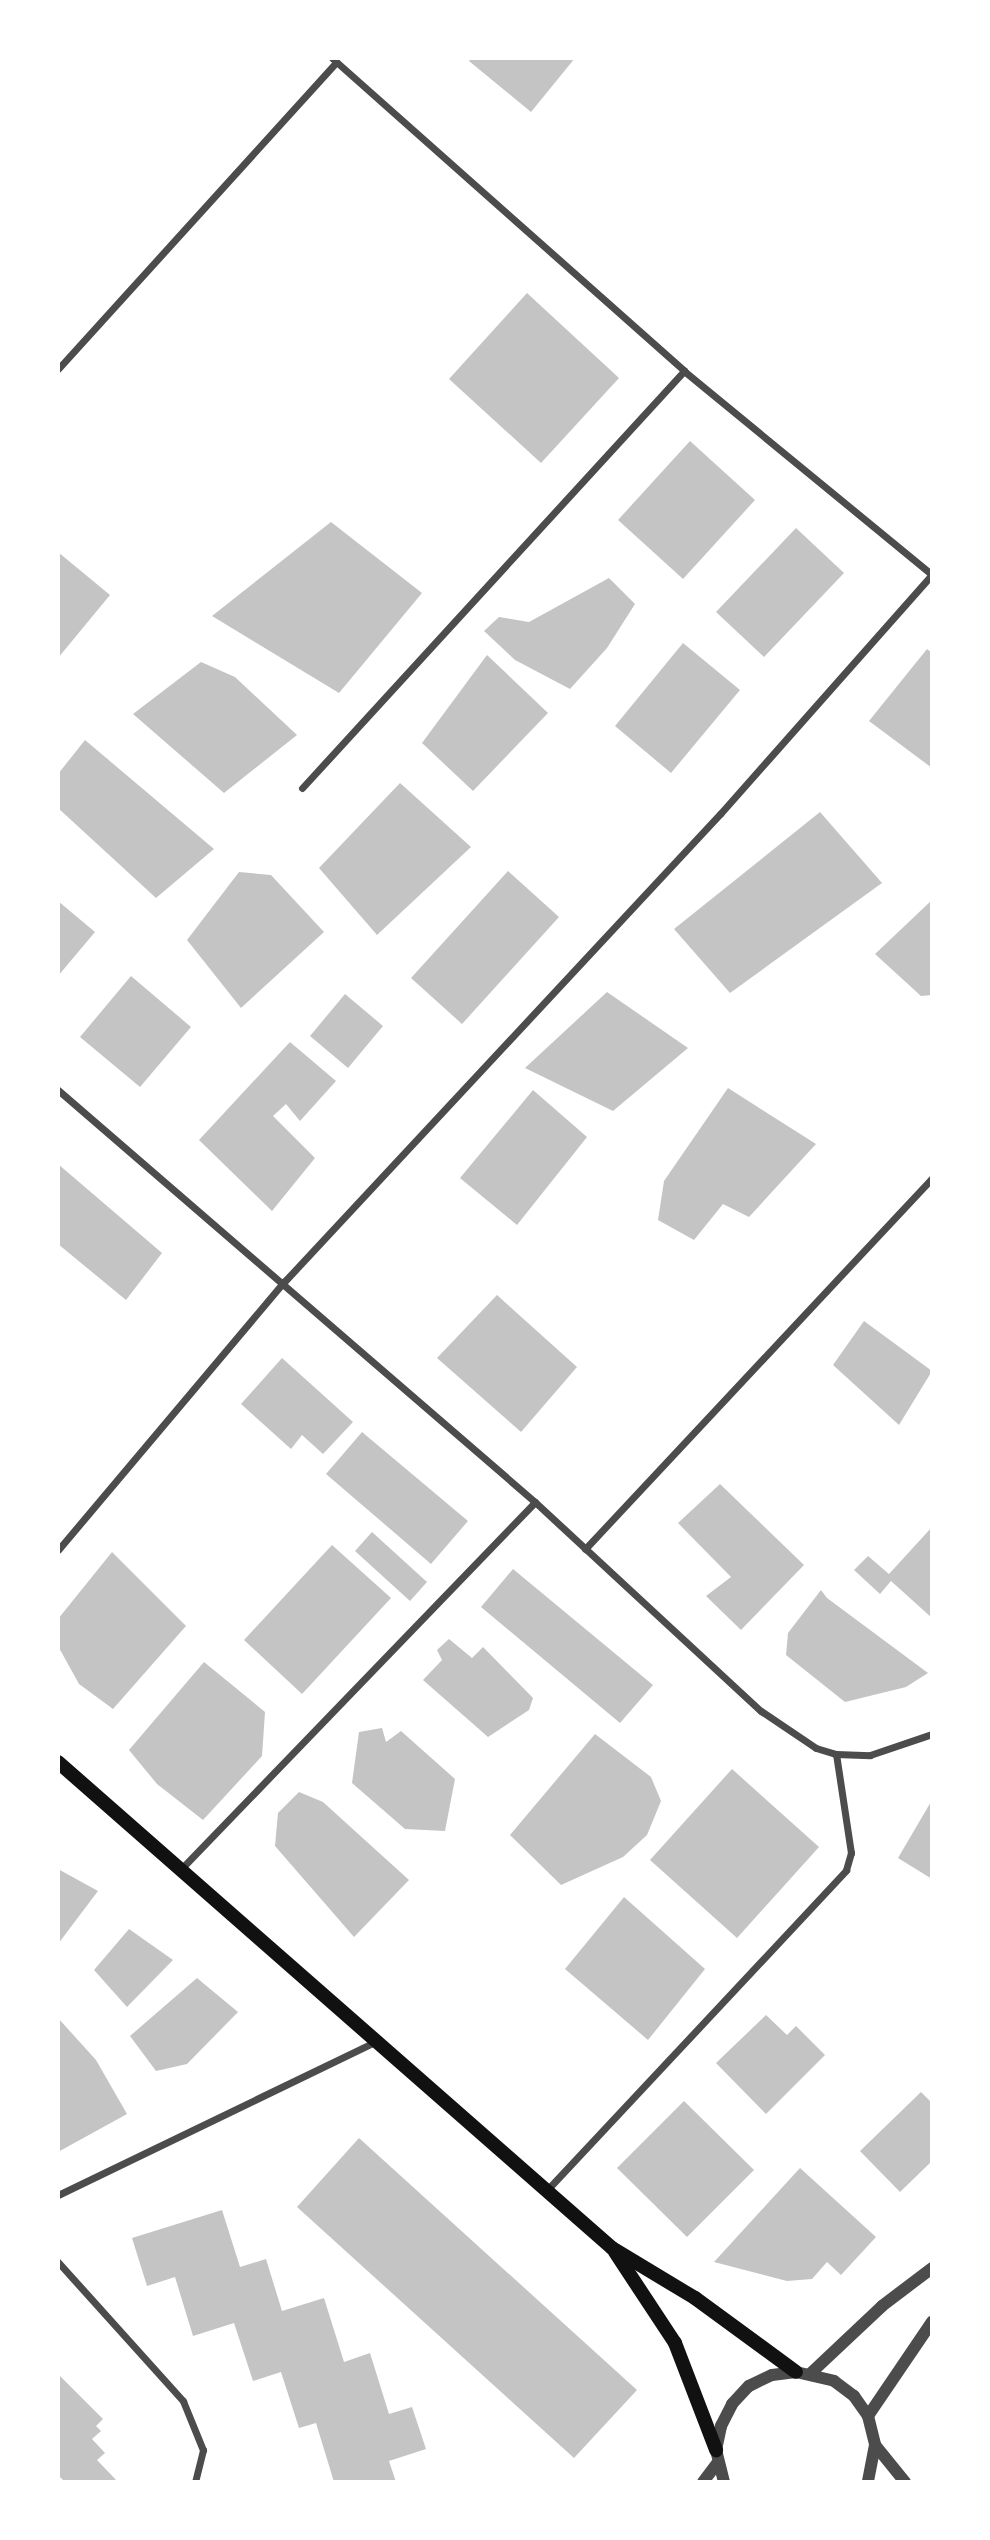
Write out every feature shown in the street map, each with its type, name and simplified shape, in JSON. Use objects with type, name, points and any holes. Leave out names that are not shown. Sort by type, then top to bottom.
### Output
[{"type":"main road","points":[[58,1762],[612,2248],[695,2298],[803,2372]]},
{"type":"main road","points":[[612,2248],[675,2343],[717,2456]]},
{"type":"street","points":[[58,369],[334,60],[684,371],[932,574],[720,814],[284,1282],[58,1550]]},
{"type":"street","points":[[302,788],[684,371]]},
{"type":"street","points":[[58,1090],[284,1282],[535,1502],[761,1711],[816,1748],[836,1754],[870,1755],[932,1734]]},
{"type":"street","points":[[585,1549],[932,1178]]},
{"type":"street","points":[[180,1870],[535,1502]]},
{"type":"street","points":[[547,2191],[846,1870],[851,1853],[836,1754]]},
{"type":"street","points":[[58,2195],[375,2042]]},
{"type":"street","points":[[58,2262],[183,2401],[203,2450],[195,2482]]},
{"type":"street","points":[[803,2372],[932,2268]]},
{"type":"street","points":[[868,2416],[932,2322]]},
{"type":"street","points":[[704,2482],[717,2456],[721,2426],[732,2404],[749,2386],[772,2375],[803,2372],[834,2381],[854,2396],[868,2416],[875,2445],[868,2482]]},
{"type":"street","points":[[875,2445],[905,2482]]},
{"type":"street","points":[[717,2456],[724,2482]]},
{"type":"building","points":[[471,58],[575,58],[531,112],[469,61]]},
{"type":"building","points":[[527,293],[619,378],[541,463],[449,379]]},
{"type":"building","points":[[690,441],[755,500],[683,579],[618,520]]},
{"type":"building","points":[[331,522],[422,593],[339,693],[212,616]]},
{"type":"building","points":[[796,528],[844,573],[764,657],[716,612]]},
{"type":"building","points":[[58,552],[110,595],[58,658]]},
{"type":"building","points":[[609,578],[635,604],[607,648],[570,689],[515,660],[484,631],[499,617],[529,622]]},
{"type":"building","points":[[683,643],[740,690],[671,773],[615,726]]},
{"type":"building","points":[[927,649],[932,653],[932,768],[869,721]]},
{"type":"building","points":[[487,655],[548,713],[473,791],[422,743]]},
{"type":"building","points":[[201,662],[235,677],[297,735],[224,793],[133,714]]},
{"type":"building","points":[[85,740],[214,849],[156,898],[58,808],[58,774]]},
{"type":"building","points":[[400,783],[471,847],[377,935],[319,868]]},
{"type":"building","points":[[820,812],[882,883],[730,993],[674,929]]},
{"type":"building","points":[[508,871],[559,917],[462,1024],[411,978]]},
{"type":"building","points":[[239,872],[271,875],[324,932],[241,1008],[187,940]]},
{"type":"building","points":[[932,900],[932,995],[921,996],[875,954]]},
{"type":"building","points":[[58,901],[95,932],[58,976]]},
{"type":"building","points":[[131,976],[191,1027],[140,1087],[80,1037]]},
{"type":"building","points":[[607,992],[688,1048],[613,1111],[525,1068]]},
{"type":"building","points":[[345,994],[383,1026],[348,1068],[310,1036]]},
{"type":"building","points":[[290,1042],[336,1081],[300,1121],[286,1104],[273,1116],[315,1158],[272,1211],[199,1140]]},
{"type":"building","points":[[728,1088],[816,1144],[749,1217],[723,1204],[694,1240],[658,1220],[664,1181]]},
{"type":"building","points":[[533,1090],[587,1137],[517,1225],[460,1178]]},
{"type":"building","points":[[58,1164],[162,1253],[126,1300],[58,1244]]},
{"type":"building","points":[[497,1295],[577,1367],[521,1432],[437,1358]]},
{"type":"building","points":[[864,1321],[932,1371],[899,1425],[833,1365]]},
{"type":"building","points":[[282,1358],[353,1422],[323,1454],[302,1435],[291,1449],[241,1404]]},
{"type":"building","points":[[362,1432],[468,1521],[431,1564],[326,1474]]},
{"type":"building","points":[[720,1484],[804,1565],[741,1630],[706,1596],[731,1577],[678,1523]]},
{"type":"building","points":[[932,1527],[932,1618],[891,1581],[880,1594],[854,1570],[868,1556],[889,1574]]},
{"type":"building","points":[[372,1532],[427,1582],[410,1601],[355,1551]]},
{"type":"building","points":[[332,1545],[391,1598],[302,1694],[244,1640]]},
{"type":"building","points":[[112,1552],[186,1626],[113,1709],[79,1684],[58,1646],[58,1619]]},
{"type":"building","points":[[513,1569],[653,1685],[620,1723],[481,1607]]},
{"type":"building","points":[[821,1590],[827,1598],[928,1673],[906,1687],[845,1702],[786,1655],[788,1633]]},
{"type":"building","points":[[449,1639],[472,1658],[483,1647],[533,1698],[529,1710],[488,1737],[423,1680],[442,1660],[437,1650]]},
{"type":"building","points":[[204,1662],[265,1712],[262,1756],[203,1820],[157,1784],[129,1750]]},
{"type":"building","points":[[382,1728],[386,1742],[401,1731],[455,1779],[445,1831],[405,1829],[352,1783],[359,1732]]},
{"type":"building","points":[[595,1734],[651,1777],[661,1801],[647,1835],[623,1857],[561,1885],[510,1835]]},
{"type":"building","points":[[732,1769],[819,1847],[737,1938],[650,1860]]},
{"type":"building","points":[[299,1792],[323,1802],[409,1880],[354,1937],[275,1846],[278,1813]]},
{"type":"building","points":[[932,1800],[932,1879],[898,1858]]},
{"type":"building","points":[[58,1869],[98,1891],[58,1944]]},
{"type":"building","points":[[624,1897],[705,1969],[648,2040],[565,1969]]},
{"type":"building","points":[[129,1929],[173,1960],[127,2007],[94,1970]]},
{"type":"building","points":[[197,1978],[238,2012],[187,2064],[156,2071],[130,2036]]},
{"type":"building","points":[[766,2015],[787,2035],[796,2026],[825,2055],[766,2114],[716,2063]]},
{"type":"building","points":[[58,2018],[96,2060],[127,2114],[58,2152]]},
{"type":"building","points":[[921,2092],[932,2103],[932,2161],[900,2192],[860,2151]]},
{"type":"building","points":[[684,2101],[754,2170],[687,2237],[617,2168]]},
{"type":"building","points":[[359,2138],[637,2390],[574,2458],[297,2207]]},
{"type":"building","points":[[800,2168],[876,2237],[841,2275],[827,2262],[812,2279],[787,2281],[714,2262]]},
{"type":"building","points":[[222,2210],[240,2267],[266,2259],[282,2311],[324,2298],[344,2362],[370,2353],[389,2414],[412,2407],[426,2449],[389,2461],[396,2482],[334,2482],[316,2423],[299,2428],[281,2372],[253,2381],[234,2323],[193,2336],[175,2277],[147,2286],[132,2238]]},
{"type":"building","points":[[58,2374],[103,2419],[96,2426],[101,2431],[92,2439],[105,2453],[97,2460],[118,2482],[65,2482],[58,2475]]}]
